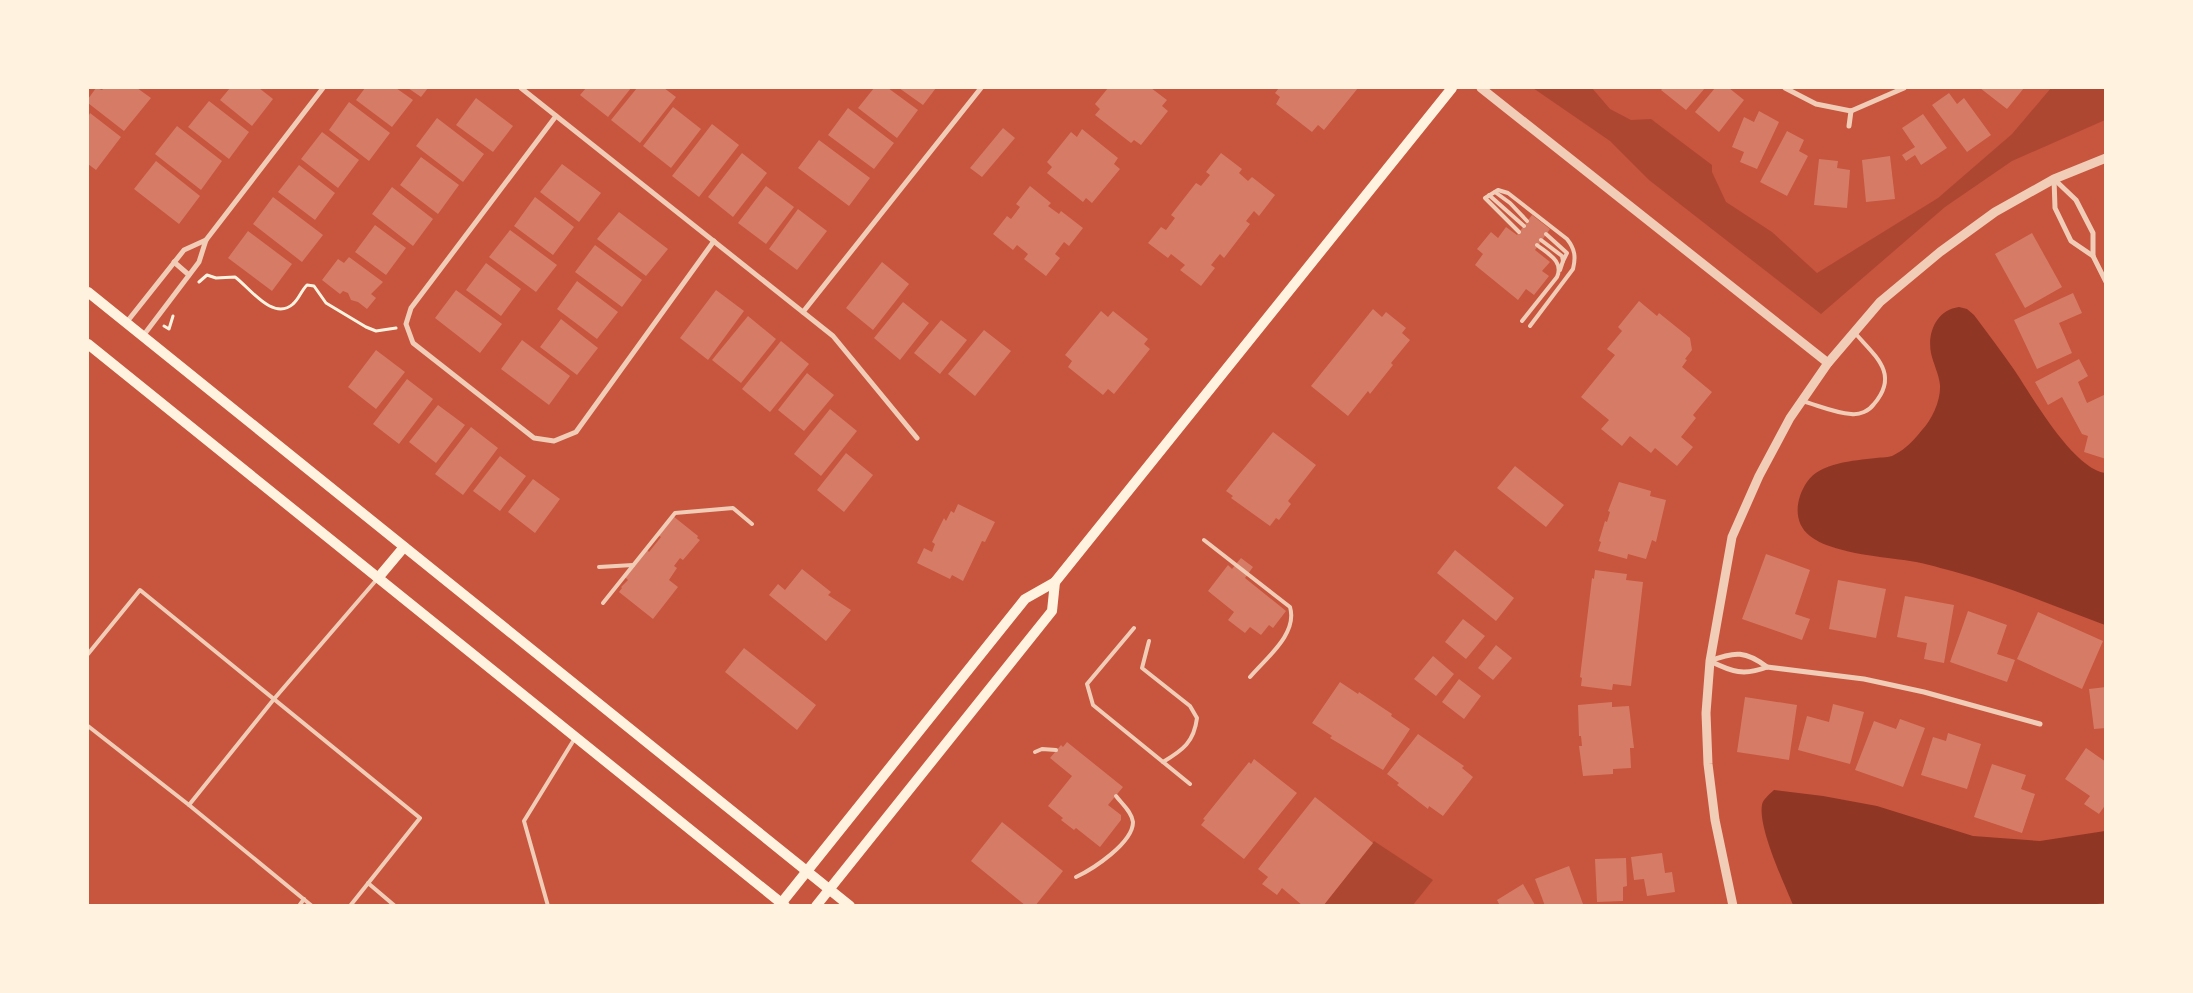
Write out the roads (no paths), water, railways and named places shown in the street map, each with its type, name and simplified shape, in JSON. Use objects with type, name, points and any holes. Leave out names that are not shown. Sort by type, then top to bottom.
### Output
[{"type":"main road","points":[[88,344],[576,736],[782,905],[806,870],[1025,599],[1055,582],[1452,88]]},
{"type":"main road","points":[[88,292],[850,906]]},
{"type":"main road","points":[[378,578],[404,547]]},
{"type":"main road","points":[[816,906],[1052,611],[1055,582]]},
{"type":"street","points":[[142,337],[199,262],[206,240],[323,88]]},
{"type":"street","points":[[521,88],[833,336],[918,438]]},
{"type":"street","points":[[803,312],[981,88]]},
{"type":"street","points":[[1481,88],[1828,363]]},
{"type":"street","points":[[1786,88],[1816,104],[1851,111],[1904,88]]},
{"type":"street","points":[[1849,126],[1851,111]]},
{"type":"street","points":[[556,116],[411,308],[406,324],[413,343],[534,438],[554,441],[576,432],[714,241]]},
{"type":"street","points":[[1733,906],[1715,820],[1708,764],[1706,713],[1710,661],[1732,537],[1759,476],[1790,418],[1828,363],[1880,302],[1940,252],[1995,212],[2054,179],[2106,158]]},
{"type":"street","points":[[2054,179],[2076,200],[2093,233],[2093,256],[2106,282]]},
{"type":"street","points":[[2054,179],[2055,208],[2071,241],[2093,256]]},
{"type":"street","points":[[126,324],[184,250],[206,240]]},
{"type":"street","points":[[174,262],[189,275]]},
{"type":"street","points":[[1710,661],[1728,653],[1752,656],[1768,667]]},
{"type":"street","points":[[1710,661],[1730,671],[1753,672],[1768,667],[1864,679],[1924,692],[2040,724]]},
{"type":"lane","points":[[1487,196],[1498,190],[1508,193],[1558,230],[1573,248],[1576,259],[1573,269],[1530,326]]},
{"type":"lane","points":[[1495,192],[1510,203],[1527,221]]},
{"type":"lane","points":[[1487,196],[1524,226]]},
{"type":"lane","points":[[1487,196],[1519,232]]},
{"type":"lane","points":[[1522,321],[1557,277],[1567,253],[1546,234]]},
{"type":"lane","points":[[1541,240],[1562,256],[1563,261]]},
{"type":"lane","points":[[1537,245],[1558,261],[1560,270]]},
{"type":"lane","points":[[1802,401],[1852,414],[1868,411],[1880,397],[1887,379],[1884,366],[1854,333]]},
{"type":"lane","points":[[603,603],[675,513],[733,508],[752,524]]},
{"type":"lane","points":[[1204,540],[1290,607],[1292,624],[1288,633],[1250,677]]},
{"type":"lane","points":[[599,567],[633,565]]},
{"type":"lane","points":[[189,805],[274,699],[378,578]]},
{"type":"lane","points":[[88,654],[140,590],[420,818],[350,906]]},
{"type":"lane","points":[[1134,628],[1088,684],[1093,705],[1190,784]]},
{"type":"lane","points":[[1149,641],[1142,668],[1190,706],[1197,718],[1196,733],[1182,751],[1163,762]]},
{"type":"lane","points":[[88,726],[189,805],[312,906]]},
{"type":"lane","points":[[548,906],[524,821],[576,736]]},
{"type":"lane","points":[[1035,752],[1051,748],[1056,750]]},
{"type":"lane","points":[[1076,877],[1102,863],[1132,830],[1133,820],[1116,796]]},
{"type":"lane","points":[[368,883],[396,906]]},
{"type":"lane","points":[[299,906],[304,899]]}]
